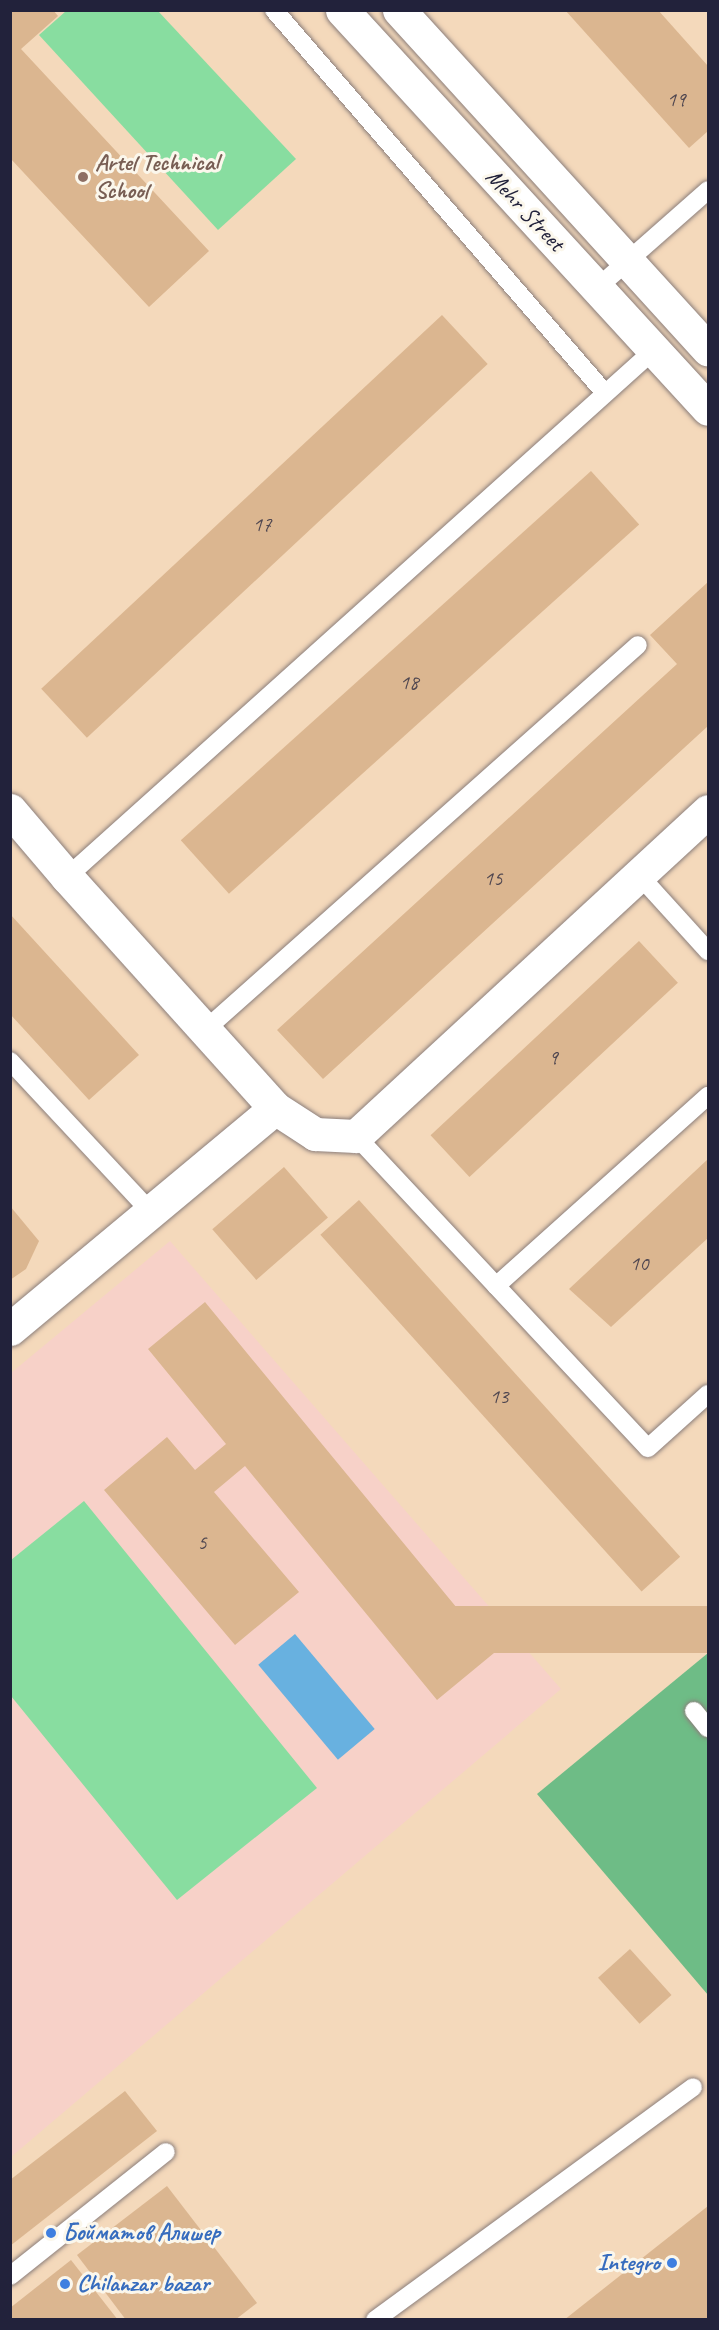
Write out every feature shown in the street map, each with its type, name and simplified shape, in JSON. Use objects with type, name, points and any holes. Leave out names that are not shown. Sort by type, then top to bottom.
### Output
[{"type":"street","name":"Mehr Street","points":[[342,10],[708,409]]},
{"type":"street","name":"Mehr Street","points":[[399,10],[708,349]]},
{"type":"street","points":[[654,350],[684,322]]},
{"type":"street","points":[[10,810],[67,877],[275,1108],[315,1134],[356,1136],[708,811]]},
{"type":"street","points":[[10,1329],[275,1108]]},
{"type":"lane","points":[[274,10],[605,393]]},
{"type":"lane","points":[[597,288],[708,190]]},
{"type":"lane","points":[[67,877],[654,350]]},
{"type":"lane","points":[[205,1030],[638,645]]},
{"type":"lane","points":[[639,875],[708,951]]},
{"type":"lane","points":[[10,1061],[151,1212]]},
{"type":"lane","points":[[496,1286],[708,1096]]},
{"type":"lane","points":[[356,1136],[648,1448],[708,1394]]},
{"type":"lane","points":[[694,1711],[708,1728]]},
{"type":"lane","points":[[375,2319],[693,2087]]},
{"type":"lane","points":[[10,2276],[166,2152]]},
{"type":"shaded area","points":[[170,1241],[561,1689],[11,2157],[11,1373]]},
{"type":"green space","points":[[66,11],[158,11],[296,159],[218,230],[39,35]]},
{"type":"green space","points":[[84,1501],[317,1788],[177,1900],[11,1696],[11,1560]]},
{"type":"green space","points":[[708,1653],[708,1995],[537,1794]]},
{"type":"water","points":[[295,1634],[375,1729],[338,1760],[258,1665]]},
{"type":"building","points":[[10,10],[53,10],[58,16],[21,49],[209,251],[149,307],[10,158]]},
{"type":"building","points":[[565,10],[658,10],[708,66],[708,131],[689,148]]},
{"type":"building","points":[[442,315],[488,364],[87,738],[41,689]]},
{"type":"building","points":[[591,471],[639,525],[229,894],[181,840]]},
{"type":"building","points":[[708,582],[708,726],[323,1079],[277,1030],[677,664],[650,635]]},
{"type":"building","points":[[10,914],[139,1055],[89,1100],[10,1014]]},
{"type":"building","points":[[639,941],[678,983],[469,1177],[431,1135]]},
{"type":"building","points":[[708,1159],[708,1238],[611,1327],[569,1289]]},
{"type":"building","points":[[284,1167],[328,1218],[256,1280],[212,1229]]},
{"type":"building","points":[[359,1200],[680,1557],[642,1592],[320,1235]]},
{"type":"building","points":[[10,1206],[39,1241],[26,1269],[10,1280]]},
{"type":"building","points":[[205,1302],[494,1653],[437,1700],[245,1466],[214,1492],[299,1592],[235,1645],[104,1490],[167,1437],[195,1470],[226,1444],[148,1349]]},
{"type":"building","points":[[455,1606],[708,1606],[708,1653],[455,1653]]},
{"type":"building","points":[[630,1949],[671,1995],[640,2024],[598,1978]]},
{"type":"building","points":[[125,2091],[157,2131],[10,2246],[10,2180]]},
{"type":"building","points":[[167,2186],[257,2303],[235,2320],[126,2320],[77,2255]]},
{"type":"building","name":"Integro","points":[[708,2206],[708,2320],[564,2320]]},
{"type":"building","name":"Chilanzar bazar","points":[[71,2260],[118,2320],[10,2320],[10,2308]]},
{"type":"place","name":"Artel Technical School","points":[[83,177]]},
{"type":"place","name":"Бойматов Алишер","points":[[51,2233]]},
{"type":"place","name":"Integro","points":[[672,2263]]},
{"type":"place","name":"Chilanzar bazar","points":[[65,2284]]}]
